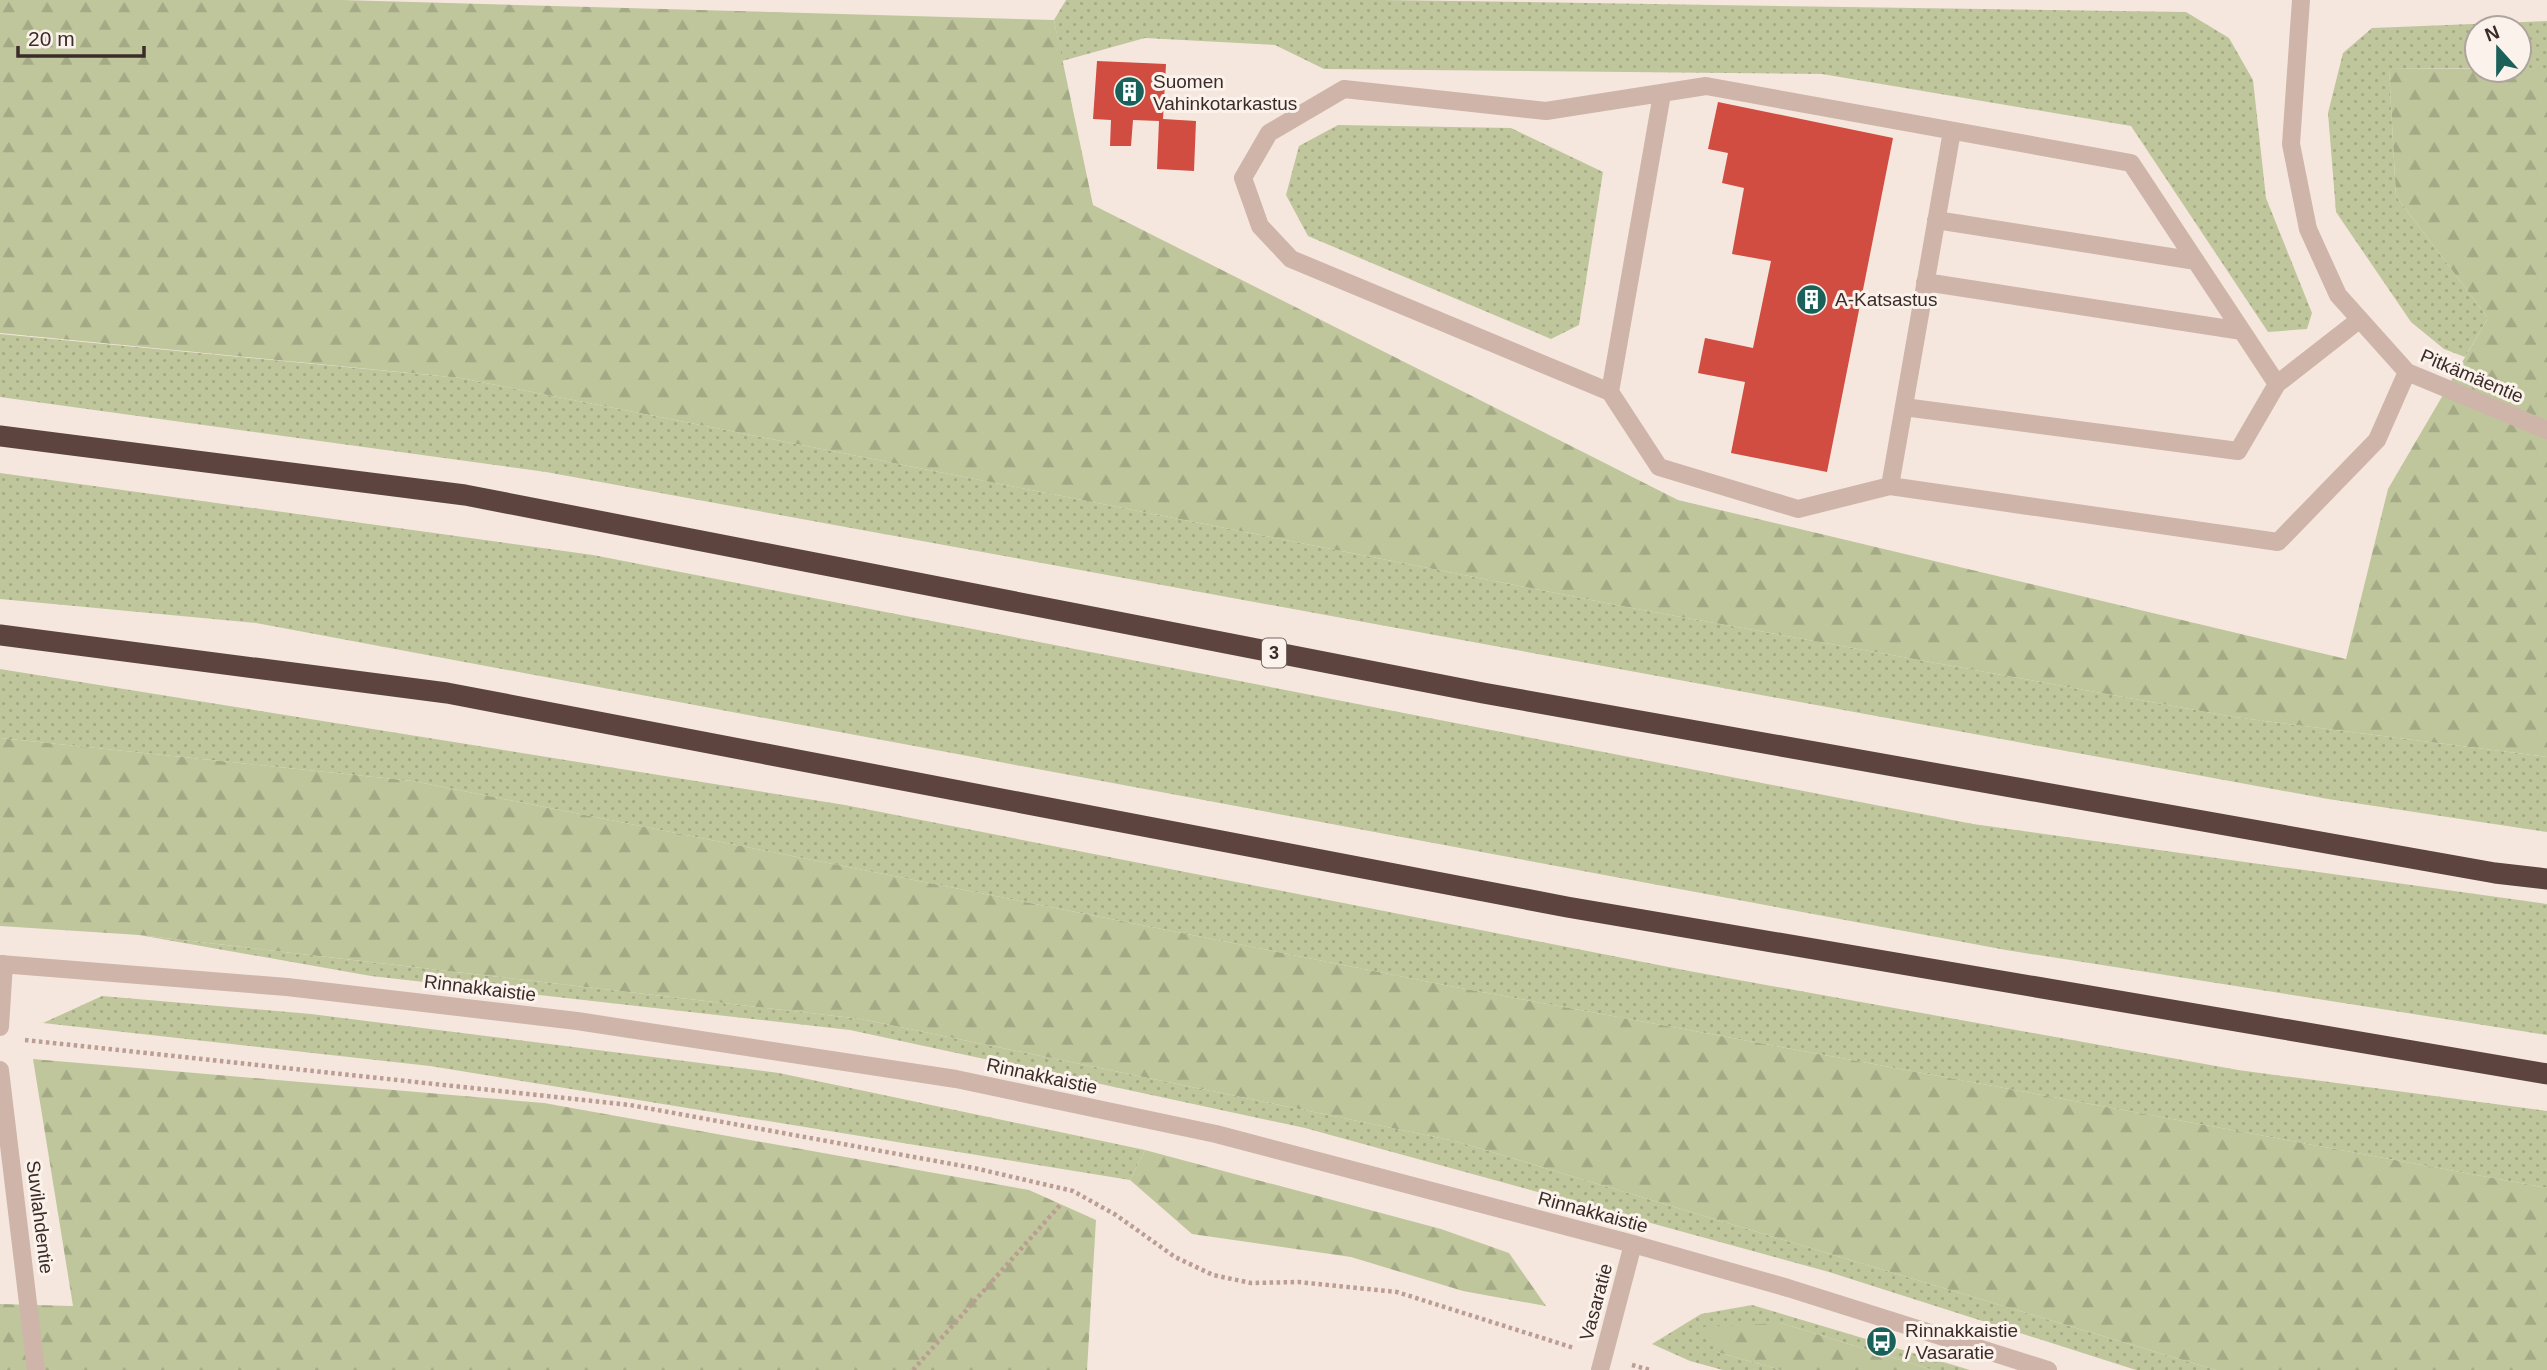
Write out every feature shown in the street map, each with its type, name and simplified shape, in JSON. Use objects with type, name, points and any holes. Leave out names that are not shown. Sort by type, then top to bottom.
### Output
[{"type":"highway","name":"3","points":[[0,436],[465,495],[1483,693],[2481,871],[2547,879]]},
{"type":"highway","points":[[0,635],[447,693],[1567,907],[2547,1074]]},
{"type":"street","name":"Pitkämäentie","points":[[2301,0],[2291,144],[2308,229],[2338,295],[2407,372],[2547,430]]},
{"type":"street","points":[[2277,384],[2131,163],[1706,86],[1546,111],[1344,89],[1269,133],[1243,178],[1260,226],[1292,259],[1610,392],[1659,467],[1798,509],[1890,486],[2278,542],[2376,440],[2407,372]]},
{"type":"street","points":[[1610,392],[1662,93]]},
{"type":"street","points":[[1890,486],[1952,131]]},
{"type":"street","points":[[1937,220],[2196,261]]},
{"type":"street","points":[[1925,282],[2242,331]]},
{"type":"street","points":[[1904,407],[2238,451],[2277,384],[2359,320]]},
{"type":"street","points":[[2,964],[7,1033]]},
{"type":"street","name":"Rinnakkaistie","points":[[2,964],[287,986],[563,1019],[956,1079],[1216,1134],[1633,1244],[1788,1288],[2048,1370]]},
{"type":"street","name":"Suvilahdentie","points":[[0,1070],[36,1370]]},
{"type":"street","name":"Vasaratie","points":[[1601,1363],[1633,1244]]},
{"type":"path","points":[[7,1033],[630,1105],[974,1168],[1073,1191],[1116,1215],[1175,1257],[1213,1275],[1251,1283],[1298,1282],[1397,1292],[1601,1363],[1650,1370]]},
{"type":"path","points":[[913,1370],[1061,1204]]},
{"type":"green space","points":[[0,0],[342,0],[1054,20],[1093,205],[1678,500],[2346,659],[2388,489],[2488,318],[2396,196],[2389,69],[2463,69],[2463,84],[2533,84],[2533,68],[2547,68],[2547,757],[2234,717],[1637,609],[461,378],[0,333]]},
{"type":"green space","points":[[1066,0],[1384,0],[2186,12],[2229,38],[2253,80],[2266,198],[2312,313],[2307,329],[2268,332],[2131,126],[1822,74],[1324,69],[1275,45],[1145,38],[1062,61],[1054,20]]},
{"type":"green space","points":[[2547,21],[2547,68],[2533,68],[2533,22]]},
{"type":"green space","points":[[2463,24],[2463,68],[2389,69],[2396,196],[2488,318],[2465,357],[2444,349],[2411,322],[2336,212],[2328,113],[2343,53],[2372,28]]},
{"type":"green space","points":[[1338,125],[1511,128],[1603,172],[1579,325],[1551,339],[1308,236],[1286,195],[1299,146]]},
{"type":"green space","points":[[0,334],[461,378],[1637,609],[2234,717],[2547,757],[2547,832],[2328,799],[546,472],[0,397]]},
{"type":"green space","points":[[0,473],[593,555],[1973,824],[2547,904],[2547,1035],[2006,950],[256,623],[0,599]]},
{"type":"green space","points":[[0,669],[845,805],[1689,971],[2238,1070],[2547,1111],[2547,1188],[1455,987],[413,781],[0,738]]},
{"type":"green space","points":[[0,738],[413,781],[1455,987],[2547,1188],[2547,1370],[2216,1370],[1455,1141],[861,1019],[139,935],[0,926]]},
{"type":"green space","points":[[139,935],[861,1019],[1455,1141],[2216,1370],[2136,1370],[1829,1272],[1305,1128],[850,1030],[371,976]]},
{"type":"green space","points":[[102,996],[311,1014],[779,1073],[1145,1150],[1130,1180],[430,1066],[43,1023]]},
{"type":"green space","points":[[33,1059],[544,1103],[1029,1190],[1096,1220],[1087,1370],[0,1370],[0,1304],[73,1306]]},
{"type":"green space","points":[[1145,1150],[1441,1229],[1509,1253],[1546,1306],[1463,1291],[1351,1257],[1192,1234],[1130,1180]]},
{"type":"green space","points":[[1752,1305],[1970,1370],[1933,1370],[1781,1323],[1717,1352],[1781,1370],[1723,1370],[1690,1361],[1652,1344],[1701,1314]]},
{"type":"green space","points":[[1781,1323],[1933,1370],[1781,1370],[1717,1352],[1702,1327]]},
{"type":"building","name":"Suomen Vahinkotarkastus","points":[[1097,61],[1166,64],[1163,119],[1196,121],[1194,171],[1157,169],[1159,121],[1133,120],[1131,146],[1110,146],[1111,120],[1093,119]]},
{"type":"building","name":"A-Katsastus","points":[[1718,102],[1893,138],[1827,472],[1731,453],[1745,382],[1698,373],[1705,338],[1753,348],[1771,261],[1732,254],[1744,188],[1722,183],[1728,153],[1708,149]]},
{"type":"place","name":"Suomen Vahinkotarkastus","points":[[1130,92]]},
{"type":"place","name":"A-Katsastus","points":[[1812,299]]},
{"type":"place","name":"Rinnakkaistie / Vasaratie","points":[[1882,1341]]}]
